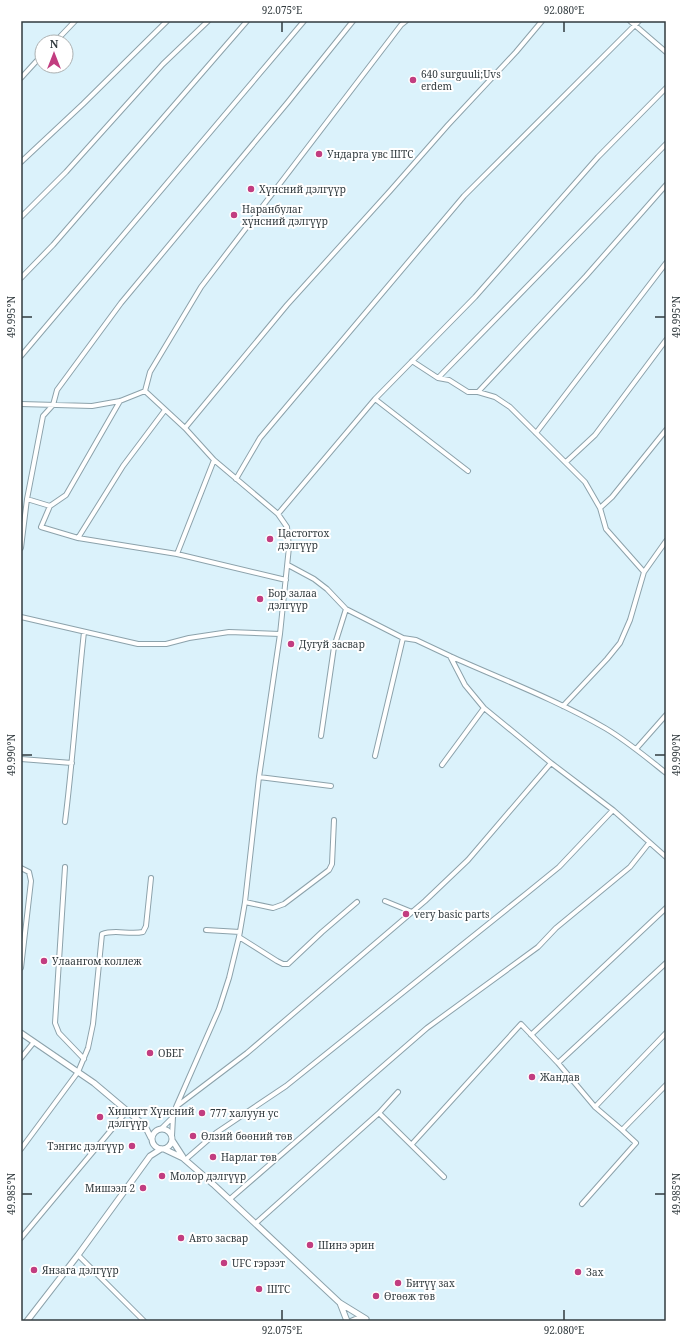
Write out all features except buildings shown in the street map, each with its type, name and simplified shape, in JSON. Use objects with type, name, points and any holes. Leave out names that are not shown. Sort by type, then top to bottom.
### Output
[{"type":"street","points":[[63,34],[75,21]]},
{"type":"street","points":[[21,162],[89,99],[167,21]]},
{"type":"street","points":[[21,217],[66,172],[163,64],[208,21]]},
{"type":"street","points":[[21,278],[53,245],[247,21]]},
{"type":"street","points":[[21,356],[304,21]]},
{"type":"street","points":[[21,548],[27,499],[43,416],[53,405],[57,390],[121,303],[288,102],[353,21]]},
{"type":"street","points":[[397,21],[401,25]]},
{"type":"street","points":[[145,391],[150,372],[201,287],[401,25],[406,21]]},
{"type":"street","points":[[185,428],[287,305],[448,125],[516,52],[542,21]]},
{"type":"street","points":[[630,21],[666,52]]},
{"type":"street","points":[[236,479],[260,438],[464,196],[639,21]]},
{"type":"street","points":[[21,78],[34,64]]},
{"type":"street","points":[[278,514],[375,399],[475,297],[598,157],[666,88]]},
{"type":"street","points":[[438,378],[666,144]]},
{"type":"street","points":[[478,392],[586,276],[666,185]]},
{"type":"street","points":[[536,433],[666,263]]},
{"type":"street","points":[[566,462],[595,435],[666,340]]},
{"type":"street","points":[[412,361],[438,378],[449,380],[468,392],[478,392],[495,397],[510,407],[585,482],[600,508],[606,529],[644,572]]},
{"type":"street","points":[[21,404],[92,406],[120,401],[145,391]]},
{"type":"street","points":[[27,1321],[78,1255],[150,1156],[169,1146],[172,1138],[173,1117],[176,1107],[219,1009],[229,978],[239,935],[245,902],[259,777],[280,634],[288,565],[289,536],[287,527],[278,514],[214,460],[185,428],[145,391]]},
{"type":"street","points":[[375,399],[468,471]]},
{"type":"street","points":[[120,401],[66,495],[50,506],[42,526],[78,538],[176,554],[286,580]]},
{"type":"street","points":[[78,538],[123,466],[165,410]]},
{"type":"street","points":[[600,508],[612,497],[666,430]]},
{"type":"street","points":[[176,554],[214,460]]},
{"type":"street","points":[[27,499],[50,506]]},
{"type":"street","points":[[563,706],[607,659],[620,642],[630,620],[644,572],[666,541]]},
{"type":"street","points":[[288,565],[314,579],[327,589],[346,609],[403,638],[416,640],[563,706],[605,728],[636,749],[666,773]]},
{"type":"street","points":[[321,736],[334,647],[346,609]]},
{"type":"street","points":[[21,617],[138,644],[166,644],[188,638],[229,632],[280,634]]},
{"type":"street","points":[[65,822],[84,632]]},
{"type":"street","points":[[375,756],[403,638]]},
{"type":"street","points":[[450,656],[465,685],[484,708],[551,764],[613,810],[666,857]]},
{"type":"street","points":[[442,765],[484,708]]},
{"type":"street","points":[[636,749],[666,715]]},
{"type":"street","points":[[21,760],[72,763]]},
{"type":"street","points":[[176,1107],[247,1053],[412,912],[468,860],[551,764]]},
{"type":"street","points":[[259,777],[331,786]]},
{"type":"street","points":[[184,1159],[216,1133],[286,1086],[532,889],[559,866],[613,810]]},
{"type":"street","points":[[245,902],[273,908],[284,904],[329,870],[332,864],[334,820]]},
{"type":"street","points":[[230,1199],[428,1028],[538,947],[556,928],[630,867],[649,842]]},
{"type":"street","points":[[65,867],[55,1023],[59,1033],[84,1059]]},
{"type":"street","points":[[21,868],[29,872],[31,881],[21,968]]},
{"type":"street","points":[[21,1149],[78,1072],[84,1059],[93,1024],[102,934],[109,931],[134,933],[142,932],[146,926],[151,878]]},
{"type":"street","points":[[385,901],[412,912]]},
{"type":"street","points":[[206,930],[239,935],[277,961],[283,964],[288,964],[357,902]]},
{"type":"street","points":[[532,1035],[666,908]]},
{"type":"street","points":[[558,1063],[666,963]]},
{"type":"street","points":[[412,1144],[521,1024],[558,1063],[595,1107],[636,1143],[582,1204]]},
{"type":"street","points":[[21,1033],[78,1072],[127,1111],[145,1126],[156,1147],[184,1159],[230,1199],[340,1303],[367,1320]]},
{"type":"street","points":[[595,1107],[666,1033]]},
{"type":"street","points":[[21,1058],[34,1042]]},
{"type":"street","points":[[622,1130],[666,1085]]},
{"type":"street","points":[[256,1223],[379,1113],[398,1092]]},
{"type":"street","points":[[21,1238],[127,1111]]},
{"type":"street","points":[[379,1113],[444,1177]]},
{"type":"street","points":[[150,1156],[154,1132],[161,1129],[173,1117]]},
{"type":"street","points":[[145,1126],[168,1131],[184,1159]]},
{"type":"street","points":[[78,1255],[144,1321]]},
{"type":"street","points":[[340,1303],[347,1321]]},
{"type":"street","points":[[352,1321],[358,1318],[367,1320]]},
{"type":"place","name":"640 surguuli;Uvs erdem","points":[[413,80]]},
{"type":"place","name":"Ундарга увс ШТС","points":[[319,154]]},
{"type":"place","name":"Хүнсний дэлгүүр","points":[[251,189]]},
{"type":"place","name":"Наранбулаг хүнсний дэлгүүр","points":[[234,215]]},
{"type":"place","name":"Цастогтох дэлгүүр","points":[[270,539]]},
{"type":"place","name":"Бор залаа дэлгүүр","points":[[260,599]]},
{"type":"place","name":"Дугуй засвар","points":[[291,644]]},
{"type":"place","name":"very basic parts","points":[[406,914]]},
{"type":"place","name":"Улаангом коллеж","points":[[44,961]]},
{"type":"place","name":"ОБЕГ","points":[[150,1053]]},
{"type":"place","name":"Жандав","points":[[532,1077]]},
{"type":"place","name":"777 халуун ус","points":[[202,1113]]},
{"type":"place","name":"Хишигт Хүнсний дэлгүүр","points":[[100,1117]]},
{"type":"place","name":"Өлзий бөөний төв","points":[[193,1136]]},
{"type":"place","name":"Тэнгис дэлгүүр","points":[[132,1146]]},
{"type":"place","name":"Нарлаг төв","points":[[213,1157]]},
{"type":"place","name":"Молор дэлгүүр","points":[[162,1176]]},
{"type":"place","name":"Мишээл 2","points":[[143,1188]]},
{"type":"place","name":"Авто засвар","points":[[181,1238]]},
{"type":"place","name":"Шинэ эрин","points":[[310,1245]]},
{"type":"place","name":"UFC гэрээт","points":[[224,1263]]},
{"type":"place","name":"Янзага дэлгүүр","points":[[34,1270]]},
{"type":"place","name":"Зах","points":[[578,1272]]},
{"type":"place","name":"Битүү зах","points":[[398,1283]]},
{"type":"place","name":"ШТС","points":[[259,1289]]},
{"type":"place","name":"Өгөөж төв","points":[[376,1296]]}]
